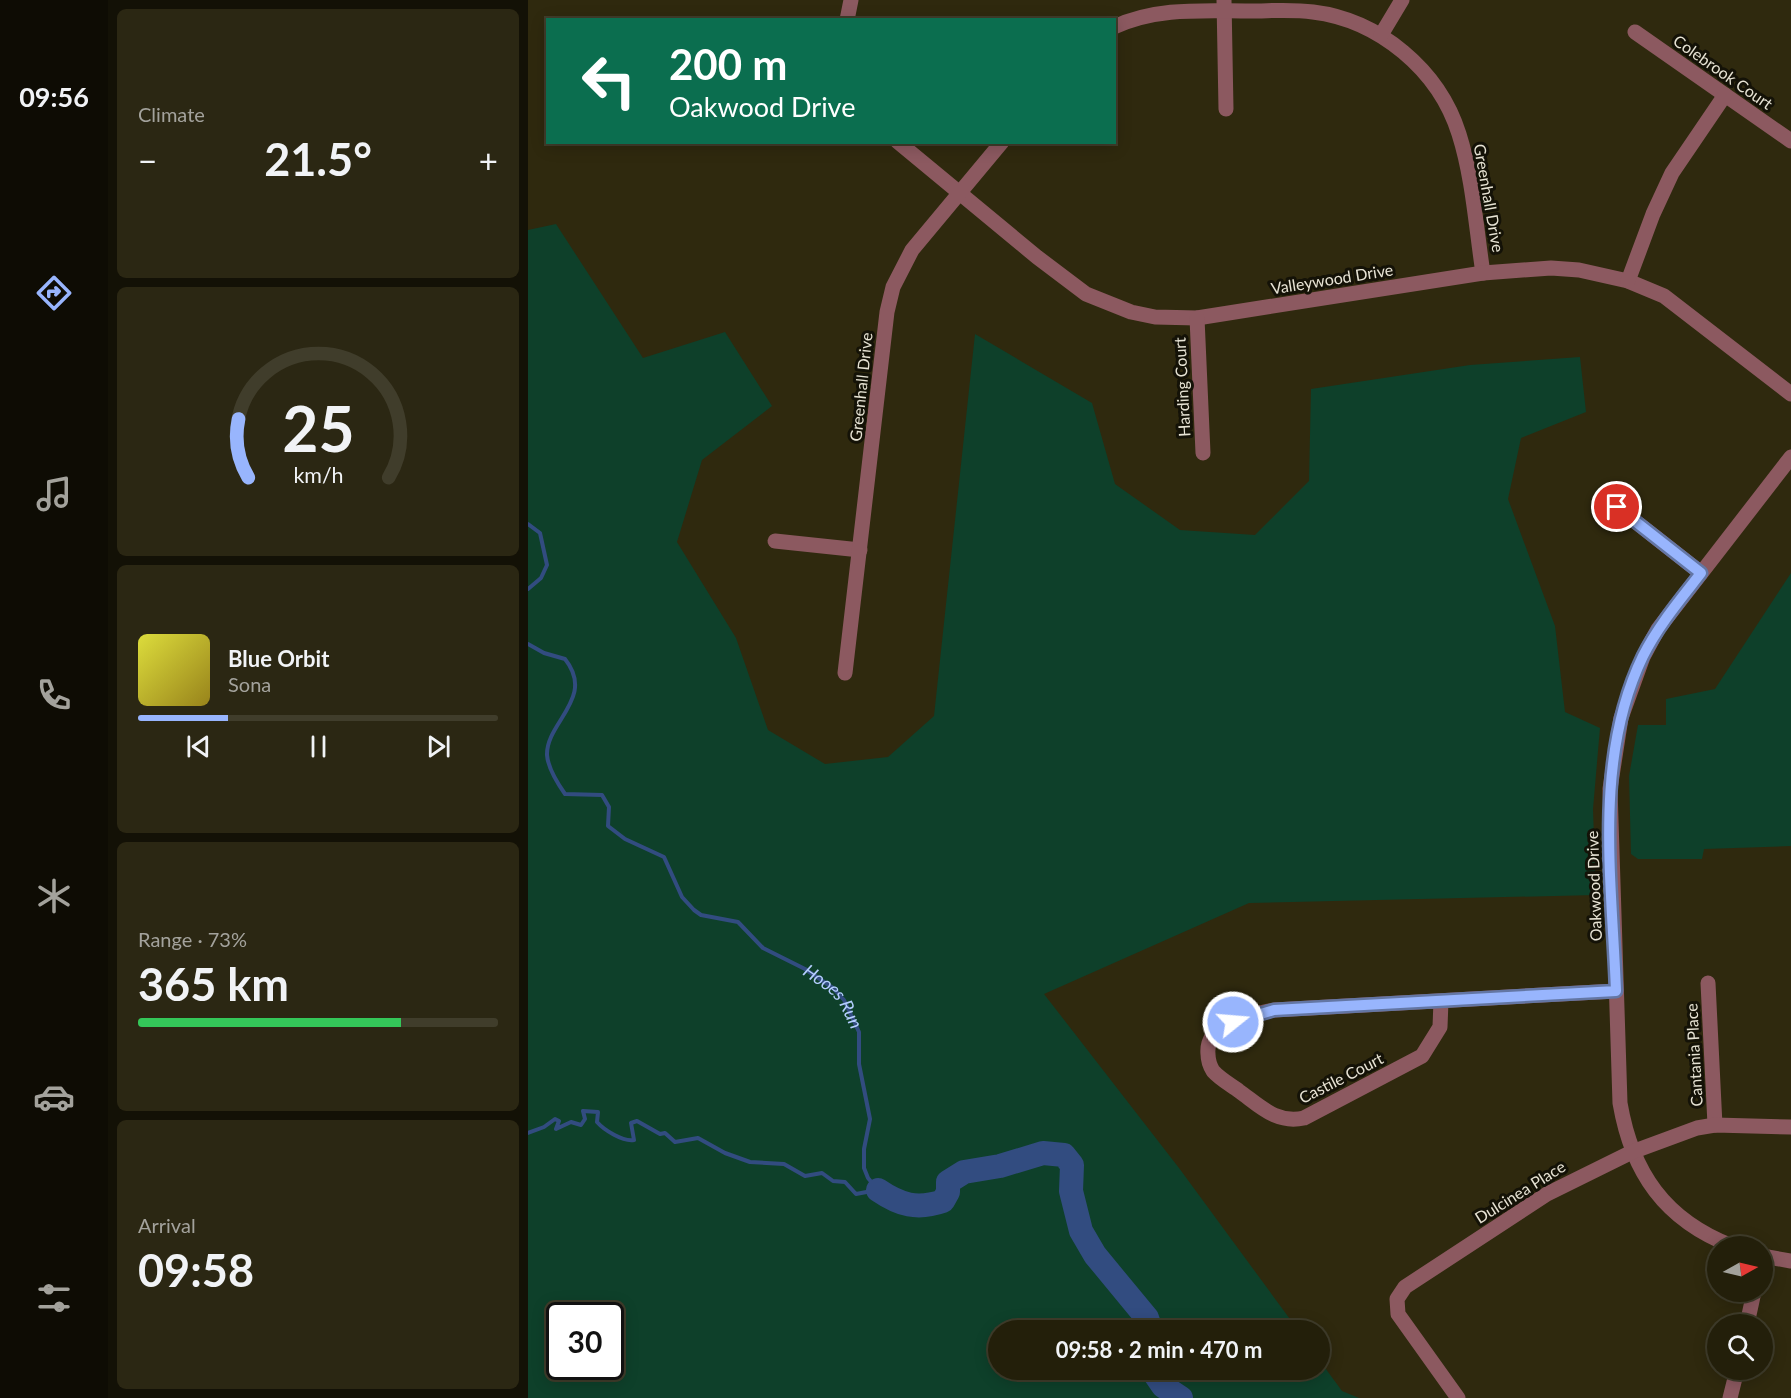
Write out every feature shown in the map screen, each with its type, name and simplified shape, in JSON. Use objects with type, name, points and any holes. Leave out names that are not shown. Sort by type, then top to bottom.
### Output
[{"type":"street","points":[[847,18],[851,0]]},
{"type":"street","points":[[1381,35],[1402,0]]},
{"type":"street","points":[[1224,5],[1226,110]]},
{"type":"street","name":"Greenhall Drive","points":[[1116,26],[1159,13],[1224,5],[1315,12],[1361,25],[1381,35],[1401,50],[1425,74],[1452,118],[1465,156],[1484,273]]},
{"type":"street","name":"Colebrook Court","points":[[1635,32],[1791,141]]},
{"type":"street","points":[[1628,281],[1653,214],[1672,173],[1725,95]]},
{"type":"street","name":"Valleywood Drive","points":[[900,144],[1086,294],[1131,312],[1155,317],[1197,318],[1484,273],[1551,268],[1579,270],[1628,281],[1664,296],[1791,394]]},
{"type":"street","name":"Greenhall Drive","points":[[845,673],[887,312],[893,287],[912,250],[1000,144]]},
{"type":"street","name":"Harding Court","points":[[1197,318],[1203,453]]},
{"type":"street","name":"Oakwood Drive","points":[[1711,1236],[1696,1229],[1671,1209],[1649,1184],[1632,1152],[1620,1103],[1610,831],[1610,789],[1614,750],[1627,698],[1643,657],[1658,629],[1791,457]]},
{"type":"street","points":[[1617,507],[1701,573]]},
{"type":"street","points":[[775,541],[860,550]]},
{"type":"street","name":"Cantania Place","points":[[1708,983],[1715,1125]]},
{"type":"street","name":"Castile Court","points":[[1441,1001],[1440,1027],[1422,1056],[1304,1118],[1293,1120],[1273,1116],[1214,1072],[1208,1060],[1207,1050],[1215,1032],[1254,1014],[1274,1010],[1616,991]]},
{"type":"street","name":"Dulcinea Place","points":[[1458,1398],[1398,1314],[1396,1306],[1400,1292],[1546,1194],[1632,1152],[1697,1128],[1715,1125],[1791,1127]]},
{"type":"street","points":[[1773,1258],[1791,1261]]},
{"type":"street","points":[[1730,1398],[1734,1380]]},
{"type":"green space","points":[[556,224],[643,358],[725,332],[772,406],[702,460],[677,542],[736,638],[768,730],[825,764],[888,757],[934,716],[975,334],[1092,403],[1115,484],[1180,530],[1255,535],[1309,481],[1311,389],[1470,365],[1580,357],[1586,412],[1521,438],[1508,499],[1555,626],[1565,712],[1600,728],[1593,809],[1596,895],[1249,903],[1044,994],[1179,1168],[1291,1320],[988,1320],[988,1380],[1330,1380],[1330,1375],[1342,1391],[1359,1398],[528,1398],[528,230]]},
{"type":"green space","points":[[1791,573],[1791,846],[1704,849],[1702,859],[1638,859],[1631,854],[1629,776],[1638,725],[1666,725],[1666,699],[1715,689]]},
{"type":"waterway","name":"Hooes Run","points":[[528,524],[540,533],[547,565],[541,578],[528,589]]},
{"type":"waterway","name":"Hooes Run","points":[[528,644],[544,653],[565,659],[573,673],[575,686],[573,698],[554,732],[547,755],[556,781],[565,794],[602,795],[609,807],[608,826],[625,839],[664,857],[682,897],[694,910],[701,915],[738,922],[763,948],[805,969],[833,988],[844,1000],[859,1032],[859,1064],[870,1119],[864,1149],[864,1168],[868,1178],[878,1190]]},
{"type":"waterway","points":[[528,1133],[544,1127],[555,1119],[559,1121],[556,1129],[571,1122],[581,1125],[585,1119],[583,1111],[598,1112],[597,1122],[609,1132],[625,1139],[634,1140],[631,1123],[637,1121],[660,1134],[665,1133],[675,1142],[698,1138],[725,1153],[750,1162],[784,1164],[805,1176],[822,1173],[833,1181],[845,1182],[856,1194],[877,1190]]},
{"type":"waterway","name":"Hooes Run","points":[[878,1190],[909,1205],[934,1204],[943,1201],[948,1192],[948,1182],[964,1172],[1000,1166],[1043,1153],[1064,1155],[1072,1165],[1071,1191],[1081,1231],[1095,1255],[1148,1320]]},
{"type":"waterway","name":"Hooes Run","points":[[1159,1380],[1163,1386],[1181,1398]]},
{"type":"route","points":[[1233,1022],[1274,1010],[1616,991],[1610,824],[1610,789],[1614,750],[1630,687],[1643,657],[1658,629],[1701,573],[1617,507]]}]
